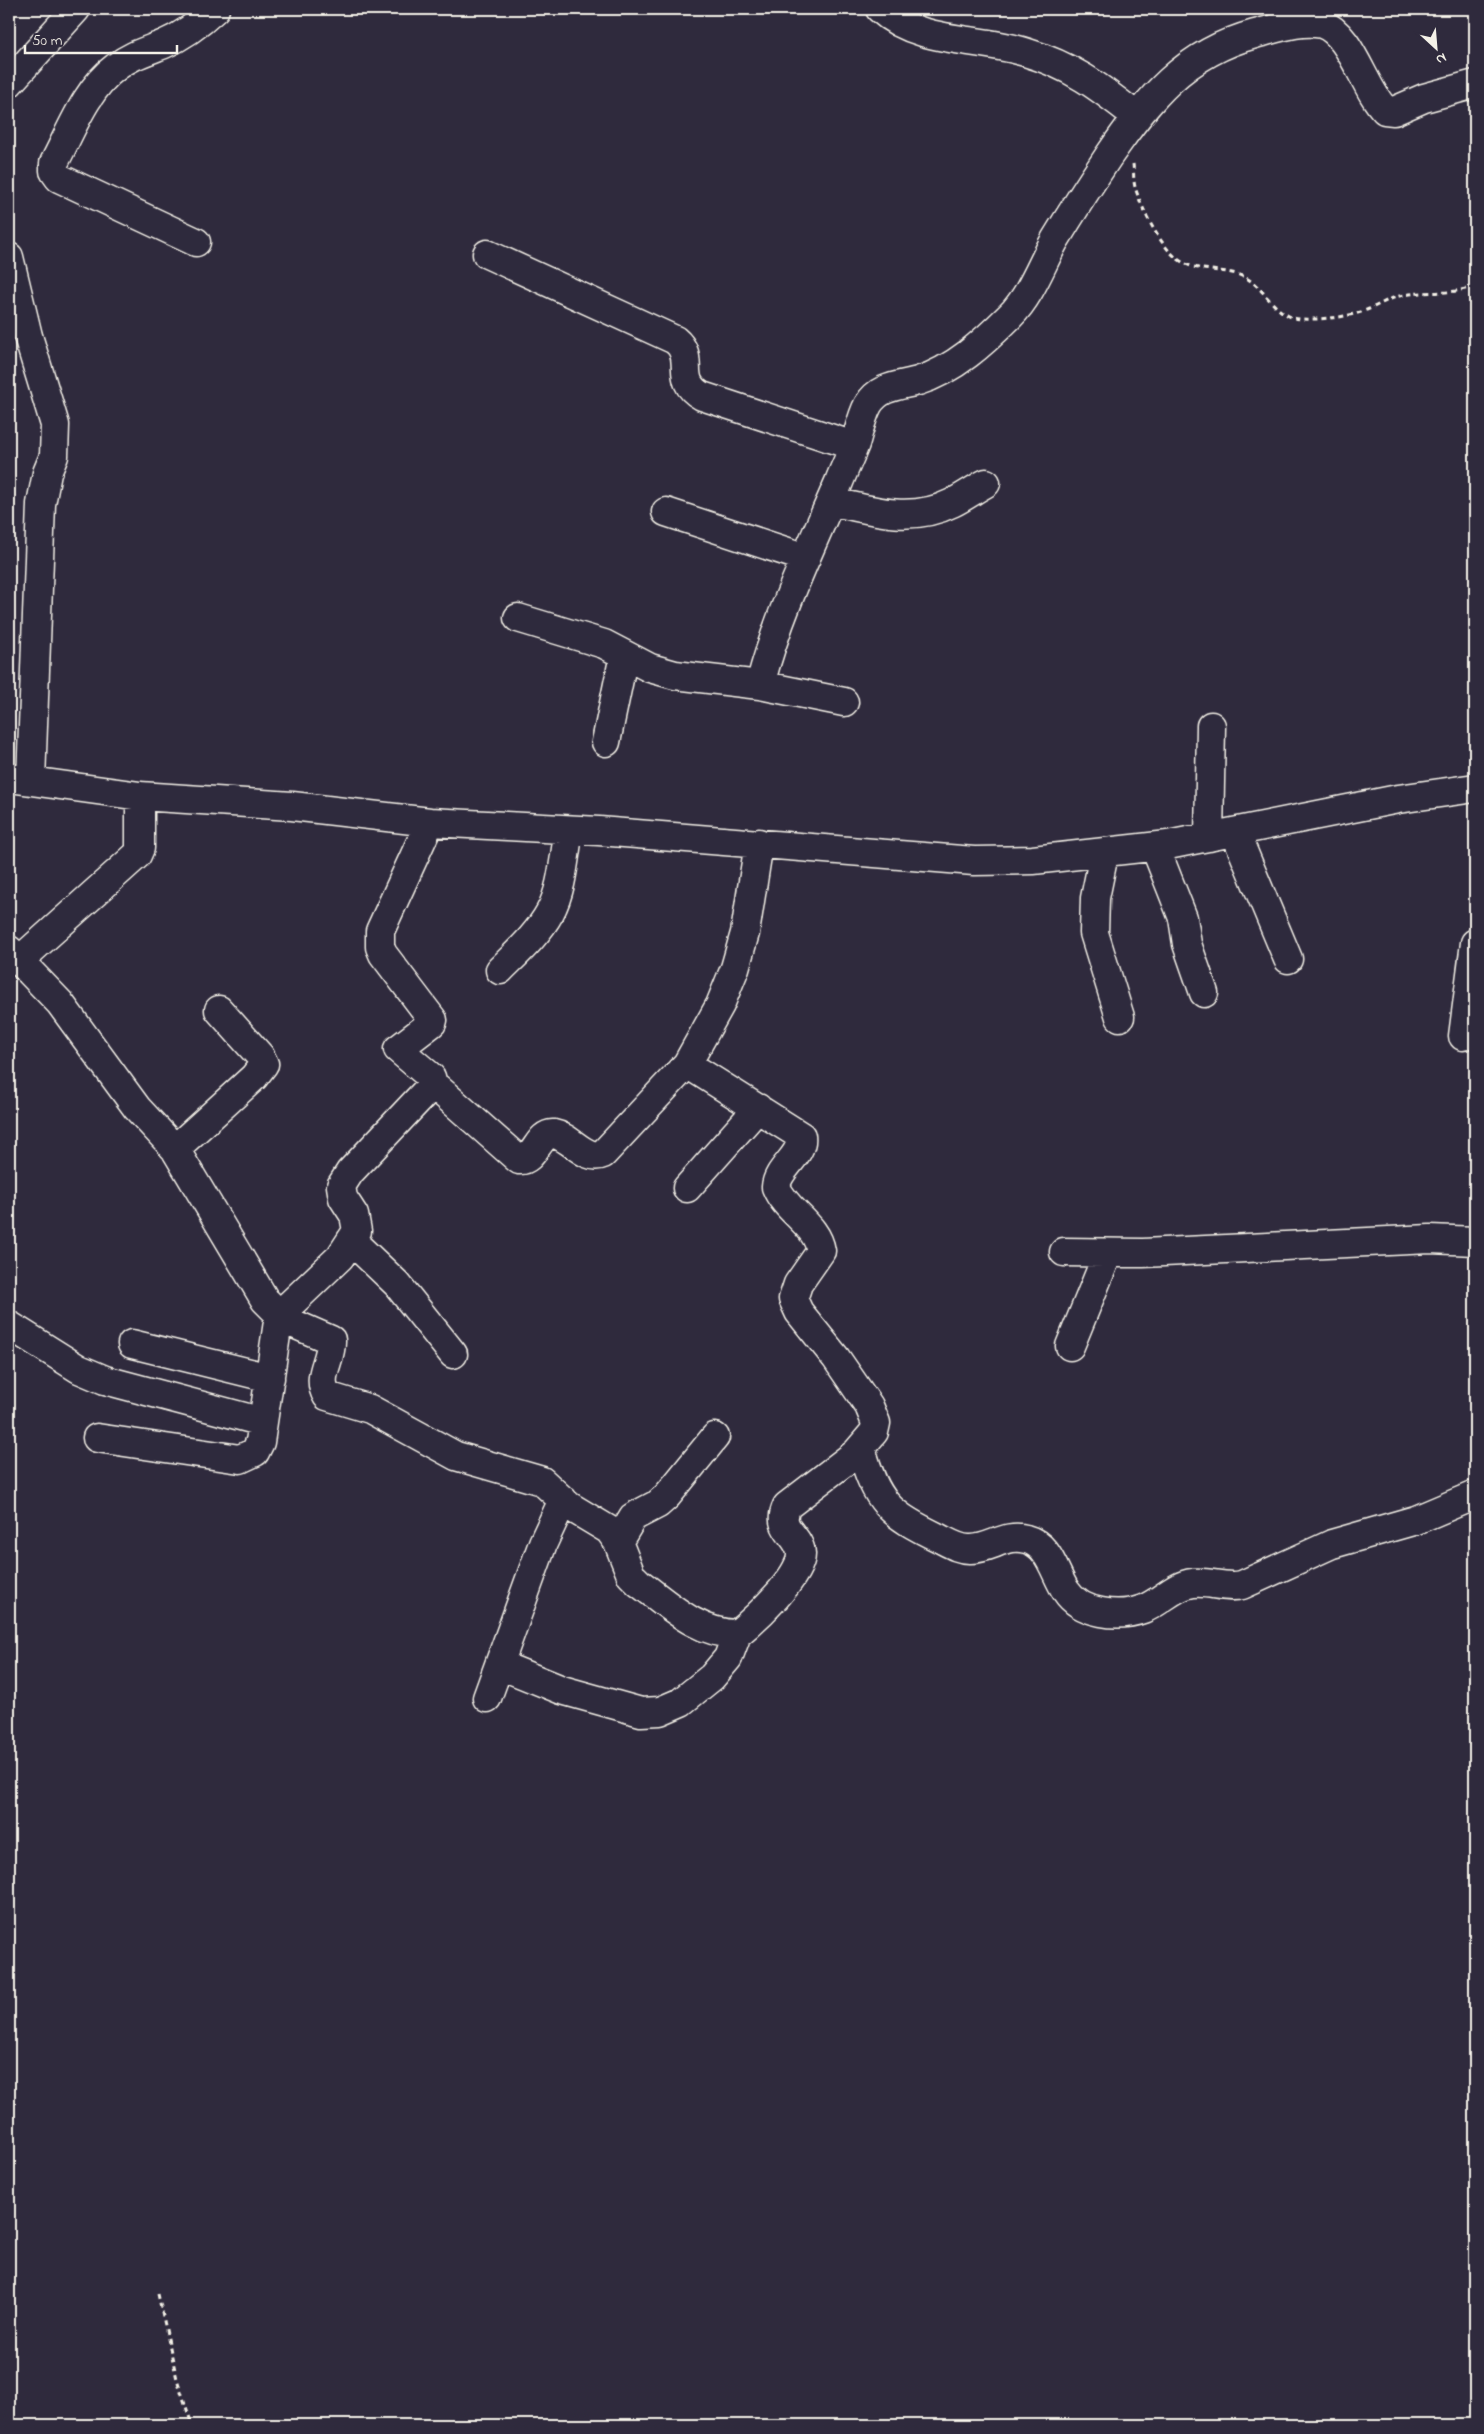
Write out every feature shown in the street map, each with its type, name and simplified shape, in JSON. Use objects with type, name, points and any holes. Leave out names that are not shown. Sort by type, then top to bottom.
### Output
[{"type":"street","points":[[9,83],[76,9]]},
{"type":"street","points":[[196,242],[58,178],[54,171],[54,163],[93,90],[115,67],[137,54],[165,43],[189,30],[215,9]]},
{"type":"street","points":[[880,9],[905,26],[933,34],[1023,51],[1062,64],[1096,84],[1136,116]]},
{"type":"street","points":[[760,685],[769,648],[854,446],[867,406],[875,394],[888,388],[919,381],[958,362],[1013,313],[1027,294],[1077,204],[1136,116],[1172,77],[1205,53],[1233,40],[1299,24],[1320,24],[1333,30],[1344,42],[1374,96],[1385,110],[1394,111],[1424,98],[1475,84]]},
{"type":"street","points":[[486,254],[675,340],[682,345],[686,354],[685,378],[688,386],[702,396],[854,446]]},
{"type":"street","points":[[9,258],[18,338],[55,425],[56,443],[41,504],[20,779],[140,796],[292,806],[430,822],[759,843],[974,861],[1033,860],[1104,854],[1155,847],[1398,799],[1475,788]]},
{"type":"street","points":[[831,501],[876,512],[903,515],[928,511],[951,503],[986,483]]},
{"type":"street","points":[[666,512],[806,558]]},
{"type":"street","points":[[518,618],[604,644],[650,668],[676,675],[760,685],[844,702]]},
{"type":"street","points":[[606,742],[624,655]]},
{"type":"street","points":[[1211,726],[1222,835],[1288,959]]},
{"type":"street","points":[[140,796],[139,852],[133,860],[14,955],[60,1004],[136,1108],[175,1149],[260,1292],[279,1315],[290,1323],[331,1340],[332,1350],[321,1376],[323,1389],[327,1396],[370,1409],[456,1456],[542,1481],[562,1500],[609,1530],[618,1542],[631,1574],[638,1583],[695,1624],[721,1634],[737,1634]]},
{"type":"street","points":[[430,822],[380,931],[379,943],[383,954],[433,1020],[432,1024],[398,1048],[399,1051],[430,1077],[433,1084],[519,1160],[527,1159],[547,1136],[552,1134],[592,1156],[600,1156],[687,1064],[720,1005],[735,968],[744,934],[759,843]]},
{"type":"street","points":[[500,970],[537,932],[550,912],[558,893],[569,830]]},
{"type":"street","points":[[1155,847],[1183,918],[1187,944],[1204,993]]},
{"type":"street","points":[[1104,854],[1095,898],[1094,923],[1099,948],[1120,1017]]},
{"type":"street","points":[[1463,1036],[1475,943]]},
{"type":"street","points":[[175,1149],[254,1077],[264,1064],[260,1056],[219,1010]]},
{"type":"street","points":[[500,1665],[562,1690],[641,1712],[660,1711],[681,1702],[712,1677],[728,1658],[737,1634],[760,1615],[781,1590],[800,1562],[801,1551],[783,1520],[786,1506],[861,1448],[874,1432],[876,1423],[873,1414],[836,1358],[799,1312],[793,1299],[798,1284],[821,1251],[818,1239],[783,1200],[776,1187],[779,1176],[800,1146],[800,1136],[687,1064]]},
{"type":"street","points":[[97,1438],[240,1459],[255,1452],[263,1422],[279,1315],[340,1257],[357,1231],[354,1215],[343,1198],[342,1186],[350,1172],[433,1084]]},
{"type":"street","points":[[687,1188],[758,1108]]},
{"type":"street","points":[[1064,1252],[1153,1252],[1430,1239],[1475,1240]]},
{"type":"street","points":[[352,1240],[397,1284],[453,1354]]},
{"type":"street","points":[[1070,1346],[1108,1253]]},
{"type":"street","points":[[9,1325],[79,1369],[105,1380],[263,1422]]},
{"type":"street","points":[[132,1344],[270,1378]]},
{"type":"street","points":[[618,1542],[633,1516],[658,1504],[667,1496],[715,1437]]},
{"type":"street","points":[[861,1448],[872,1483],[878,1495],[896,1515],[914,1526],[962,1548],[979,1548],[1010,1537],[1028,1539],[1045,1551],[1069,1596],[1081,1605],[1103,1612],[1120,1613],[1144,1609],[1192,1583],[1228,1587],[1242,1586],[1332,1544],[1416,1520],[1475,1495]]},
{"type":"street","points":[[487,1698],[543,1543],[562,1500]]},
{"type":"path","points":[[1132,160],[1135,186],[1164,245],[1173,258],[1188,265],[1240,275],[1252,281],[1277,309],[1292,318],[1339,318],[1368,309],[1396,296],[1418,292],[1441,294],[1459,292],[1475,286]]},
{"type":"path","points":[[158,2294],[177,2380],[192,2425]]}]
